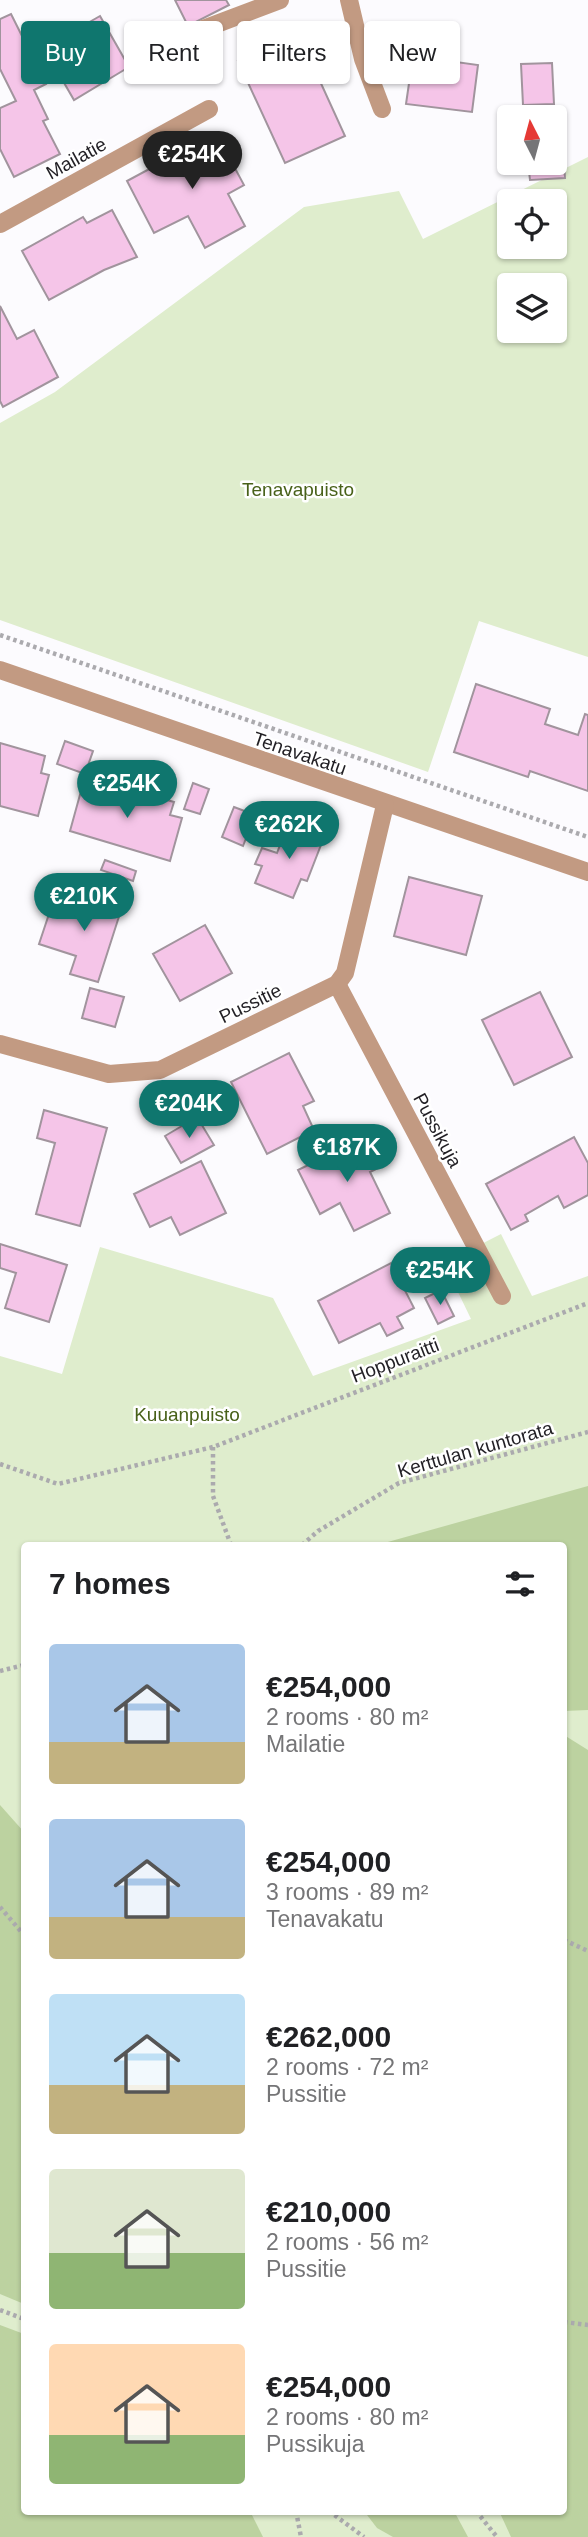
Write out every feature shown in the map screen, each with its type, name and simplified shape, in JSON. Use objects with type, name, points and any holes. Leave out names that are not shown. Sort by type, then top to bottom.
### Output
[{"type":"street","points":[[223,22],[280,0]]},
{"type":"street","points":[[349,0],[363,59],[382,109]]},
{"type":"street","name":"Mailatie","points":[[0,224],[209,109]]},
{"type":"street","name":"Tenavakatu","points":[[0,670],[385,805],[588,872]]},
{"type":"street","points":[[337,984],[345,973],[385,805]]},
{"type":"street","name":"Pussitie","points":[[0,1044],[109,1074],[160,1070],[337,984]]},
{"type":"street","name":"Pussikuja","points":[[337,984],[502,1296]]},
{"type":"path","points":[[0,635],[588,837]]},
{"type":"path","name":"Hoppuraitti","points":[[0,1464],[58,1484],[213,1447],[588,1303]]},
{"type":"path","name":"Kerttulan kuntorata","points":[[305,1542],[318,1531],[399,1483],[588,1432]]},
{"type":"path","points":[[213,1447],[213,1496],[230,1542]]},
{"type":"path","points":[[0,1671],[21,1666]]},
{"type":"path","points":[[0,1907],[21,1932]]},
{"type":"path","points":[[567,1941],[588,1951]]},
{"type":"path","points":[[0,2310],[21,2318]]},
{"type":"path","points":[[567,2322],[588,2325]]},
{"type":"path","points":[[297,2515],[301,2537]]},
{"type":"path","points":[[334,2515],[364,2537]]},
{"type":"path","points":[[479,2515],[497,2537]]},
{"type":"green space","name":"Tenavapuisto","points":[[588,157],[588,657],[479,621],[428,772],[0,620],[0,423],[55,392],[304,207],[399,191],[423,239],[497,202],[497,259],[567,259],[567,189],[524,189],[552,175],[567,175],[567,167]]},
{"type":"green space","name":"Kuuanpuisto","points":[[501,1234],[532,1296],[588,1276],[588,2537],[0,2537],[0,1356],[62,1374],[100,1247],[273,1298],[313,1376],[471,1319],[444,1263]]},
{"type":"green space","points":[[588,1486],[588,1710],[567,1711],[567,1542],[388,1542]]},
{"type":"green space","points":[[567,1737],[588,1750],[588,2537],[511,2537],[501,2515],[567,2515]]},
{"type":"green space","points":[[0,1805],[21,1829],[21,2303],[0,2294]]},
{"type":"green space","points":[[0,2325],[21,2333],[21,2515],[252,2515],[263,2537],[0,2537]]},
{"type":"green space","points":[[367,2515],[456,2515],[468,2537],[393,2537],[377,2528]]},
{"type":"building","points":[[175,0],[226,0],[229,5],[198,21],[186,21]]},
{"type":"building","points":[[11,14],[21,34],[21,84],[46,84],[34,90],[48,119],[43,121],[60,154],[14,177],[0,149],[0,108],[16,101],[0,69],[0,19]]},
{"type":"building","points":[[110,34],[124,58],[124,70],[110,78]]},
{"type":"building","points":[[460,63],[478,65],[472,112],[406,104],[409,84],[460,84]]},
{"type":"building","points":[[552,63],[554,104],[523,105],[521,64]]},
{"type":"building","points":[[65,84],[101,84],[74,100]]},
{"type":"building","points":[[249,84],[321,84],[345,136],[285,163]]},
{"type":"building","points":[[216,133],[244,185],[228,194],[245,226],[205,248],[188,216],[154,233],[127,181]]},
{"type":"building","points":[[529,175],[565,175],[565,178],[530,180]]},
{"type":"building","points":[[112,210],[137,257],[104,270],[49,300],[22,251],[83,217],[87,223]]},
{"type":"building","points":[[0,306],[17,339],[34,330],[58,377],[3,407],[0,401]]},
{"type":"building","points":[[476,684],[550,709],[545,724],[578,735],[585,714],[588,715],[588,791],[530,771],[528,777],[454,752]]},
{"type":"building","points":[[65,741],[93,751],[85,774],[57,764]]},
{"type":"building","points":[[0,743],[45,756],[41,773],[49,775],[38,816],[0,806]]},
{"type":"building","points":[[93,779],[174,802],[170,815],[182,818],[170,861],[70,831],[81,791],[89,794]]},
{"type":"building","points":[[193,783],[209,789],[200,814],[184,809]]},
{"type":"building","points":[[234,807],[255,815],[243,846],[222,837]]},
{"type":"building","points":[[288,824],[324,837],[307,881],[301,879],[293,898],[255,883],[262,866],[255,864],[262,848],[277,853]]},
{"type":"building","points":[[105,860],[136,871],[133,881],[101,870]]},
{"type":"building","points":[[409,877],[482,896],[466,955],[394,936]]},
{"type":"building","points":[[78,890],[123,904],[98,982],[70,974],[76,956],[39,944],[50,911],[69,917]]},
{"type":"building","points":[[205,925],[232,973],[180,1001],[153,954]]},
{"type":"building","points":[[90,988],[124,997],[115,1027],[82,1018]]},
{"type":"building","points":[[540,992],[572,1057],[514,1085],[482,1020]]},
{"type":"building","points":[[289,1053],[314,1101],[303,1106],[314,1130],[267,1154],[231,1082]]},
{"type":"building","points":[[44,1110],[107,1128],[80,1226],[36,1214],[55,1143],[37,1138]]},
{"type":"building","points":[[197,1117],[214,1145],[181,1163],[165,1136]]},
{"type":"building","points":[[574,1137],[588,1163],[588,1195],[564,1208],[558,1196],[525,1215],[528,1221],[511,1230],[486,1184]]},
{"type":"building","points":[[363,1138],[378,1168],[370,1172],[390,1213],[354,1231],[340,1203],[320,1214],[298,1170]]},
{"type":"building","points":[[201,1161],[226,1213],[180,1235],[171,1217],[150,1227],[134,1194]]},
{"type":"building","points":[[0,1244],[67,1265],[49,1322],[5,1308],[16,1273],[0,1268]]},
{"type":"building","points":[[391,1263],[414,1308],[397,1317],[403,1328],[387,1336],[380,1323],[339,1343],[318,1301]]},
{"type":"building","points":[[441,1290],[454,1316],[438,1324],[425,1298]]}]
